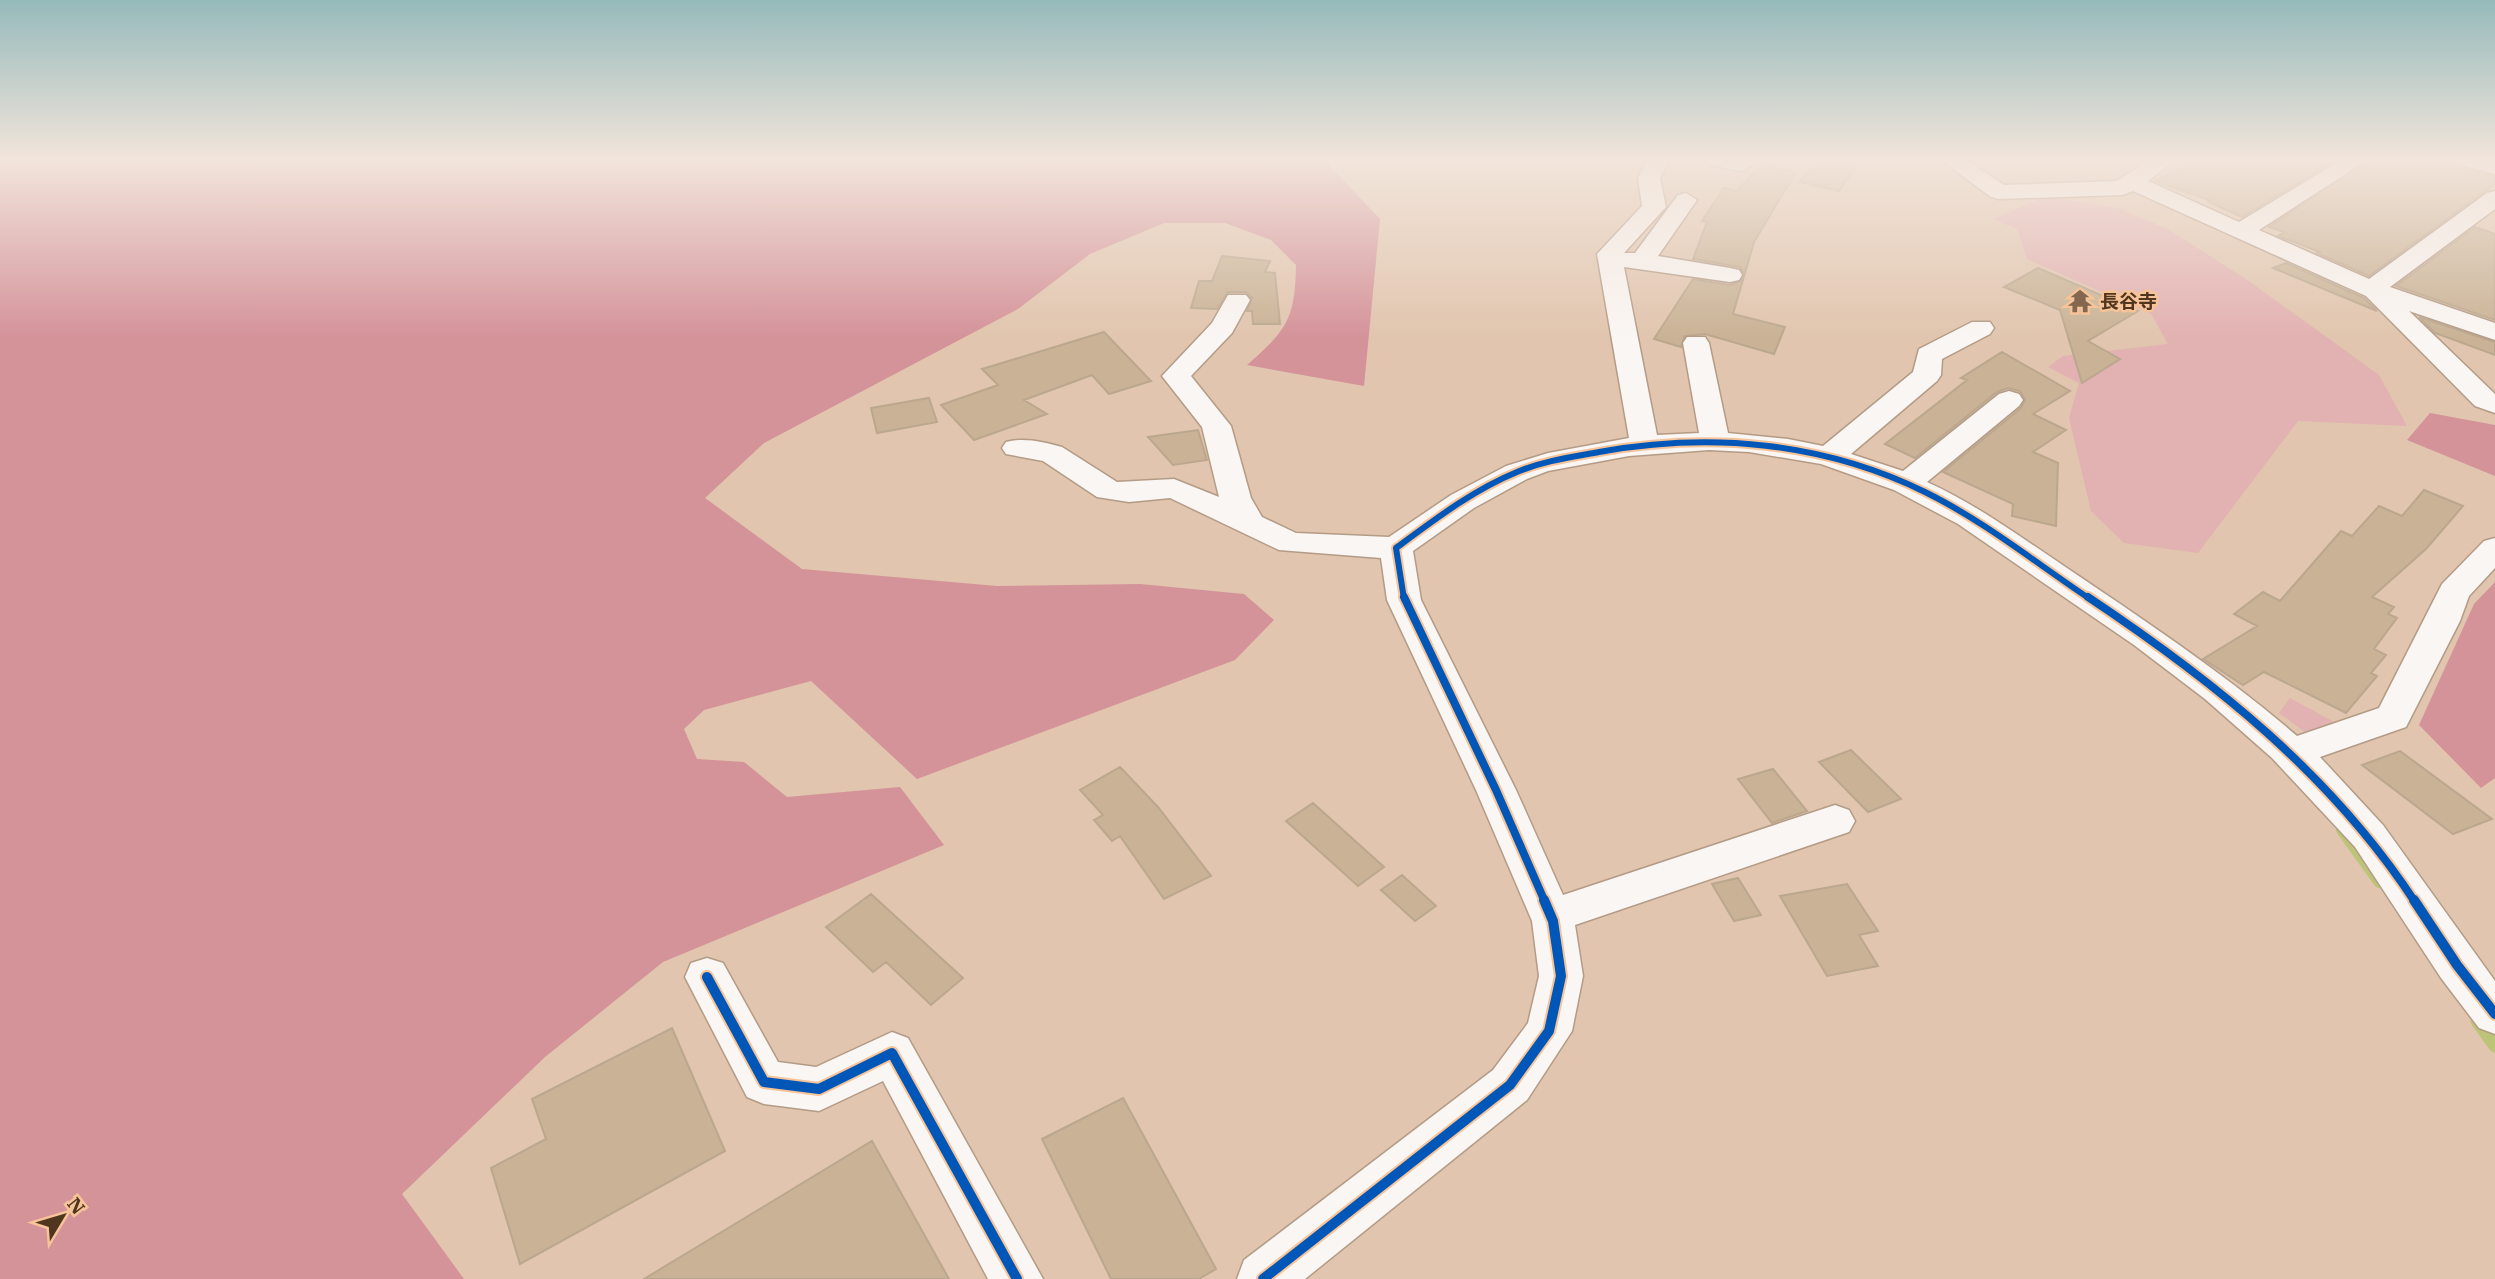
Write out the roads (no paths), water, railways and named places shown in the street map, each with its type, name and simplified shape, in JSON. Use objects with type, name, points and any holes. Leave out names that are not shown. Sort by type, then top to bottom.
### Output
[{"type":"street","points":[[1642,220],[1609,254],[1644,442]]},
{"type":"street","points":[[1642,261],[1672,220]]},
{"type":"street","points":[[2218,220],[2371,289],[2495,332]]},
{"type":"street","points":[[2242,230],[2259,220]]},
{"type":"street","points":[[2371,289],[2465,220]]},
{"type":"street","points":[[1610,259],[1642,261],[1730,275]]},
{"type":"street","points":[[2371,289],[2485,400],[2495,404]]},
{"type":"street","points":[[1237,300],[1223,327],[1176,376],[1216,426],[1235,498],[1250,524]]},
{"type":"street","points":[[1830,456],[1927,374],[1929,355],[1981,328]]},
{"type":"street","points":[[1696,343],[1715,441]]},
{"type":"street","points":[[1907,483],[2009,400]]},
{"type":"street","points":[[1017,448],[1051,453],[1108,490],[1129,493],[1174,488],[1290,543],[1396,548],[1468,499],[1535,465],[1644,442],[1715,441],[1777,445],[1830,456],[1907,483],[1964,515],[2152,639],[2239,704],[2292,752],[2351,815],[2467,982],[2495,1014]]},
{"type":"street","points":[[1263,1279],[1510,1084],[1549,1031],[1561,976],[1550,916],[1496,790],[1404,600],[1396,548]]},
{"type":"street","points":[[2292,752],[2393,717],[2443,621],[2455,592],[2495,548]]},
{"type":"street","points":[[1550,916],[1835,821]]},
{"type":"street","points":[[707,977],[764,1082],[819,1089],[892,1053],[1017,1279]]},
{"type":"waterway","points":[[2341,830],[2379,883]]},
{"type":"waterway","points":[[2477,1021],[2495,1046]]},
{"type":"place","name":"長谷寺","points":[[2080,301]]}]
